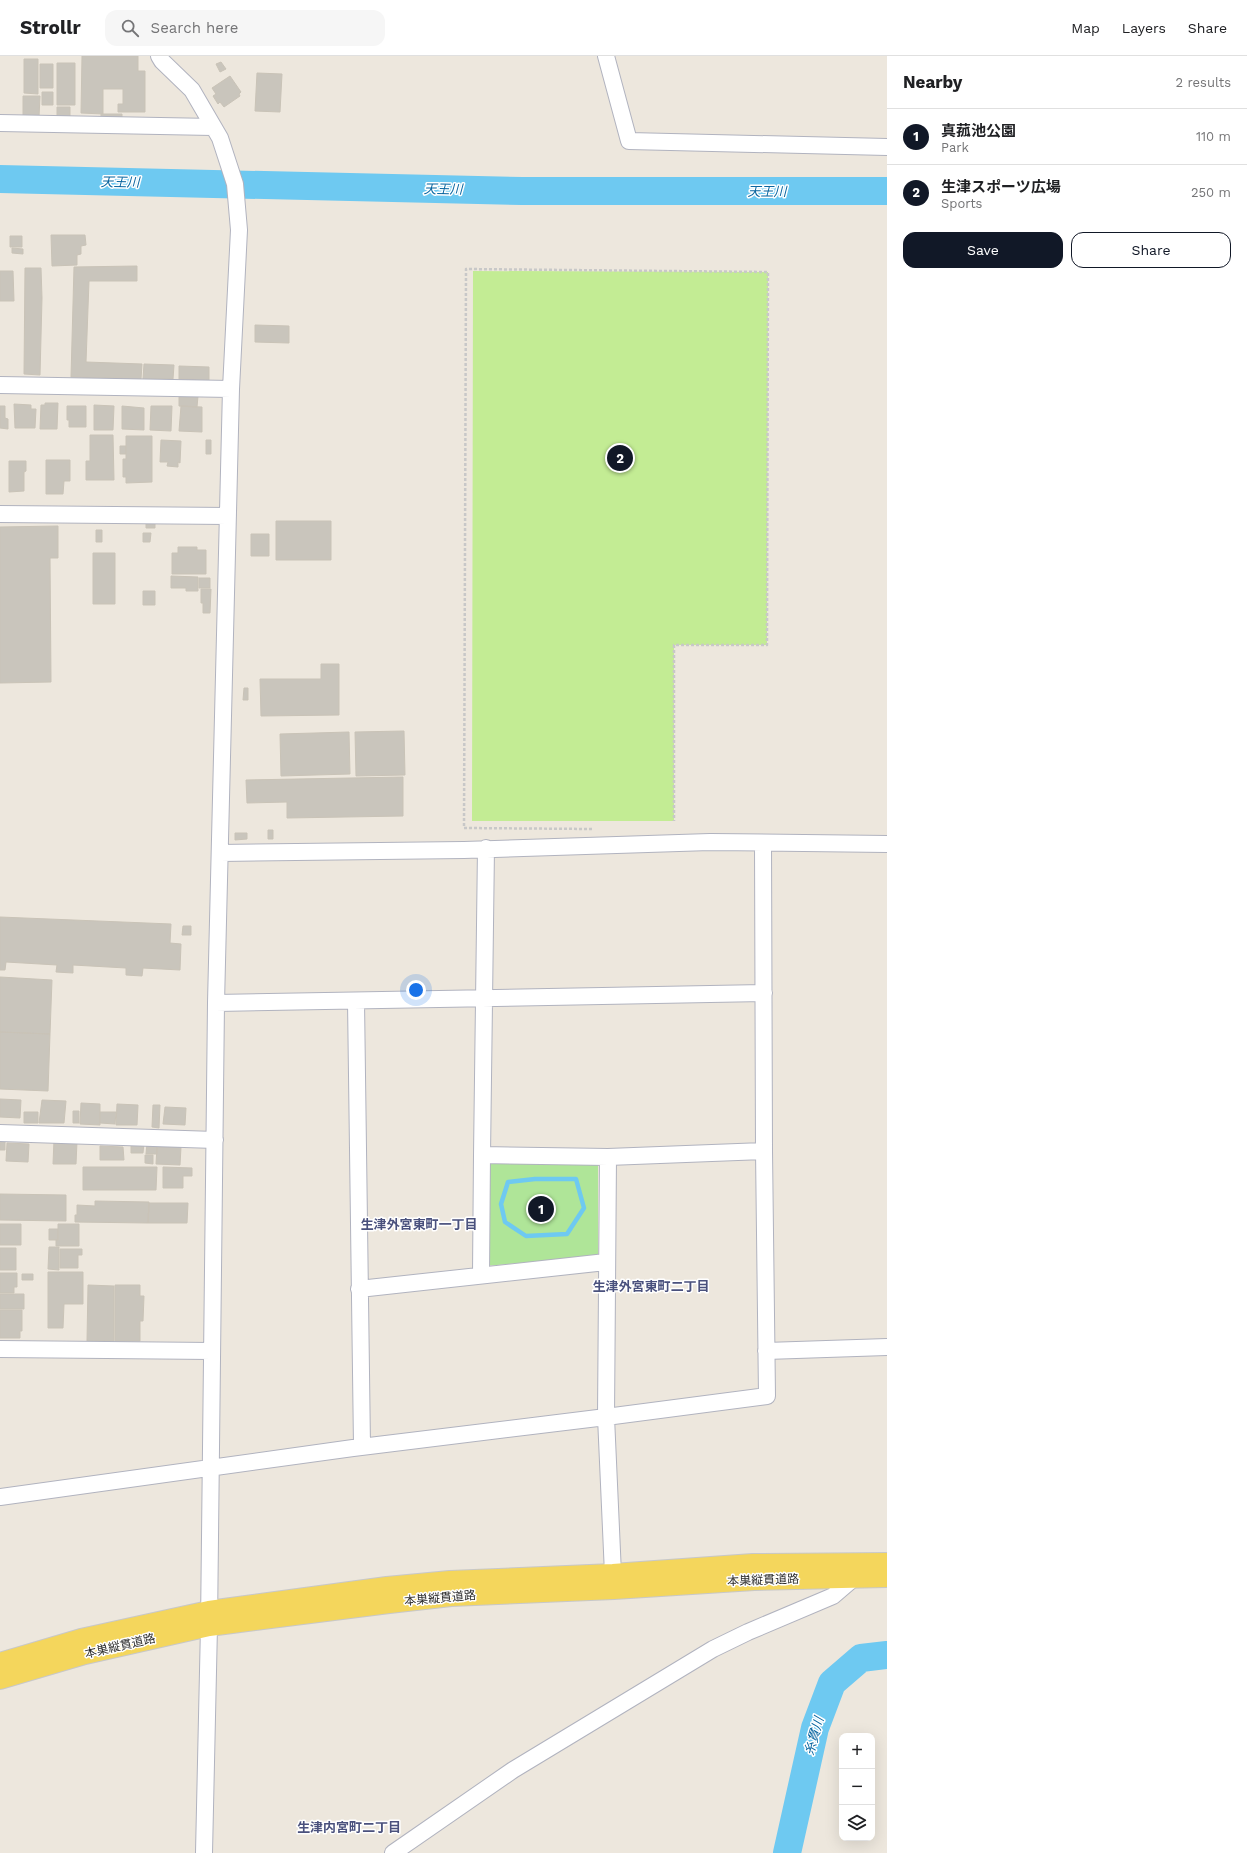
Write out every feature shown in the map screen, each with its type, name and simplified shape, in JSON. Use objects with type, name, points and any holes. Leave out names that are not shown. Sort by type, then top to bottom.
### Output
[{"type":"main road","name":"本巣縦貫道路","points":[[0,1663],[81,1639],[450,1581],[613,1574],[753,1564],[887,1562]]},
{"type":"main road","name":"本巣縦貫道路","points":[[0,1679],[209,1618],[451,1596],[614,1590],[754,1580],[887,1577]]},
{"type":"street","points":[[160,56],[162,61],[192,90],[217,132],[236,184],[238,230],[231,389],[216,1003],[209,1618],[204,1853]]},
{"type":"street","points":[[606,56],[629,140],[887,147]]},
{"type":"street","points":[[0,123],[217,132]]},
{"type":"street","points":[[0,385],[231,389]]},
{"type":"street","points":[[0,514],[228,516]]},
{"type":"street","points":[[220,853],[710,842],[887,844]]},
{"type":"street","points":[[0,1498],[211,1469],[362,1446],[767,1396],[764,1151],[763,842]]},
{"type":"street","points":[[481,1275],[486,848]]},
{"type":"street","points":[[216,1003],[764,993]]},
{"type":"street","points":[[356,1001],[362,1446]]},
{"type":"street","points":[[0,1133],[215,1140]]},
{"type":"street","points":[[482,1155],[608,1157],[764,1151]]},
{"type":"street","points":[[608,1157],[606,1417],[613,1574]]},
{"type":"street","points":[[359,1288],[606,1262]]},
{"type":"street","points":[[766,1351],[887,1348]]},
{"type":"street","points":[[0,1349],[212,1351]]},
{"type":"street","points":[[393,1853],[513,1770],[713,1648],[833,1596],[854,1578]]},
{"type":"path","points":[[599,829],[464,828],[466,269],[768,272],[767,645],[674,645],[674,821]]},
{"type":"green space","points":[[473,271],[768,272],[767,645],[674,645],[674,821],[472,821]]},
{"type":"green space","points":[[598,1158],[598,1257],[483,1266],[484,1161]]},
{"type":"building","points":[[82,56],[138,56],[138,71],[145,71],[145,112],[118,112],[118,104],[123,104],[123,89],[103,89],[103,114],[81,113]]},
{"type":"building","points":[[24,59],[38,59],[38,94],[24,93]]},
{"type":"building","points":[[221,62],[226,69],[220,72],[216,64]]},
{"type":"building","points":[[57,63],[75,63],[75,105],[57,105]]},
{"type":"building","points":[[40,64],[53,64],[53,88],[40,88]]},
{"type":"building","points":[[257,73],[282,74],[280,112],[255,111]]},
{"type":"building","points":[[230,76],[241,92],[239,94],[240,96],[224,107],[220,102],[218,104],[213,96],[216,94],[212,88]]},
{"type":"building","points":[[42,92],[53,92],[53,105],[42,105]]},
{"type":"building","points":[[23,96],[40,96],[39,117],[23,117]]},
{"type":"building","points":[[57,107],[70,107],[70,118],[57,118]]},
{"type":"building","points":[[101,114],[122,114],[122,119],[101,120]]},
{"type":"building","points":[[51,235],[85,235],[86,245],[81,246],[81,254],[77,255],[77,265],[52,266]]},
{"type":"building","points":[[10,236],[22,236],[22,247],[10,247]]},
{"type":"building","points":[[12,248],[23,249],[23,254],[12,253]]},
{"type":"building","points":[[137,266],[137,281],[89,281],[86,362],[142,364],[141,379],[71,377],[74,267]]},
{"type":"building","points":[[25,268],[41,268],[42,298],[40,375],[24,374]]},
{"type":"building","points":[[0,271],[13,271],[14,301],[0,301]]},
{"type":"building","points":[[255,325],[289,326],[289,343],[255,342]]},
{"type":"building","points":[[144,364],[174,365],[173,379],[143,379]]},
{"type":"building","points":[[179,366],[209,367],[209,380],[179,379]]},
{"type":"building","points":[[179,396],[198,396],[197,407],[179,406]]},
{"type":"building","points":[[45,403],[58,403],[57,429],[40,429],[41,405],[45,405]]},
{"type":"building","points":[[14,404],[31,405],[31,409],[36,409],[35,428],[15,428]]},
{"type":"building","points":[[94,405],[114,406],[113,430],[94,430]]},
{"type":"building","points":[[0,406],[5,406],[5,418],[8,419],[8,429],[0,428]]},
{"type":"building","points":[[67,406],[86,406],[86,427],[69,427],[69,420],[67,420]]},
{"type":"building","points":[[122,406],[144,408],[144,430],[122,429]]},
{"type":"building","points":[[151,406],[172,406],[171,431],[150,430]]},
{"type":"building","points":[[181,406],[202,407],[202,432],[179,431]]},
{"type":"building","points":[[90,435],[113,435],[114,480],[86,480],[86,461],[90,461]]},
{"type":"building","points":[[126,436],[152,436],[152,482],[126,483],[126,477],[123,477],[123,459],[126,459]]},
{"type":"building","points":[[161,440],[181,441],[180,463],[178,462],[178,467],[167,466],[168,462],[160,462]]},
{"type":"building","points":[[206,440],[211,440],[211,454],[206,454]]},
{"type":"building","points":[[120,446],[126,446],[126,454],[120,454]]},
{"type":"building","points":[[46,460],[70,460],[70,481],[64,481],[63,494],[46,494]]},
{"type":"building","points":[[9,461],[26,461],[26,471],[24,472],[24,491],[9,492]]},
{"type":"building","points":[[276,521],[331,521],[331,560],[276,560]]},
{"type":"building","points":[[146,524],[155,524],[155,528],[146,528]]},
{"type":"building","points":[[58,526],[58,558],[50,558],[51,682],[0,683],[0,527]]},
{"type":"building","points":[[96,530],[102,530],[102,542],[96,542]]},
{"type":"building","points":[[143,533],[151,533],[150,542],[143,542]]},
{"type":"building","points":[[251,534],[269,534],[269,556],[251,556]]},
{"type":"building","points":[[178,547],[197,547],[197,550],[206,550],[206,574],[172,574],[172,553],[178,553]]},
{"type":"building","points":[[93,553],[115,553],[115,604],[93,604]]},
{"type":"building","points":[[171,576],[198,577],[198,591],[186,591],[186,588],[171,588]]},
{"type":"building","points":[[199,578],[210,578],[210,588],[199,588]]},
{"type":"building","points":[[201,589],[211,589],[210,613],[203,613]]},
{"type":"building","points":[[143,591],[155,591],[155,605],[143,605]]},
{"type":"building","points":[[321,664],[339,664],[339,715],[261,716],[260,679],[321,679]]},
{"type":"building","points":[[244,688],[248,688],[248,700],[243,700]]},
{"type":"building","points":[[404,731],[405,775],[356,776],[355,732]]},
{"type":"building","points":[[349,732],[350,774],[281,776],[280,734]]},
{"type":"building","points":[[403,777],[403,816],[287,818],[287,802],[247,803],[246,780]]},
{"type":"building","points":[[268,830],[273,830],[273,839],[268,839]]},
{"type":"building","points":[[235,833],[247,833],[247,839],[235,840]]},
{"type":"building","points":[[0,917],[171,924],[170,943],[181,944],[180,970],[143,968],[142,976],[126,975],[126,968],[73,965],[73,973],[56,972],[57,965],[6,962],[5,970],[0,970]]},
{"type":"building","points":[[183,926],[191,926],[191,935],[182,935]]},
{"type":"building","points":[[0,977],[52,980],[50,1034],[0,1032]]},
{"type":"building","points":[[0,1032],[50,1034],[48,1091],[0,1089]]},
{"type":"building","points":[[0,1099],[21,1100],[20,1118],[0,1117]]},
{"type":"building","points":[[42,1100],[66,1101],[64,1123],[39,1123]]},
{"type":"building","points":[[81,1103],[100,1104],[100,1125],[80,1124]]},
{"type":"building","points":[[117,1104],[138,1105],[137,1125],[116,1125]]},
{"type":"building","points":[[153,1105],[160,1105],[159,1128],[152,1127]]},
{"type":"building","points":[[165,1107],[186,1108],[185,1125],[163,1124]]},
{"type":"building","points":[[73,1111],[79,1111],[79,1123],[73,1123]]},
{"type":"building","points":[[24,1112],[38,1112],[38,1123],[24,1123]]},
{"type":"building","points":[[100,1112],[116,1112],[115,1124],[100,1123]]},
{"type":"building","points":[[0,1138],[5,1138],[5,1150],[0,1150]]},
{"type":"building","points":[[54,1140],[77,1141],[76,1164],[53,1164]]},
{"type":"building","points":[[7,1143],[29,1144],[28,1162],[6,1161]]},
{"type":"building","points":[[131,1143],[144,1143],[143,1153],[131,1153]]},
{"type":"building","points":[[147,1143],[157,1143],[157,1154],[146,1154]]},
{"type":"building","points":[[100,1146],[123,1147],[124,1160],[100,1160]]},
{"type":"building","points":[[157,1147],[181,1147],[180,1165],[156,1164]]},
{"type":"building","points":[[145,1155],[153,1155],[153,1164],[145,1163]]},
{"type":"building","points":[[83,1167],[157,1167],[156,1190],[83,1190]]},
{"type":"building","points":[[163,1167],[192,1168],[192,1176],[183,1176],[183,1188],[163,1188]]},
{"type":"building","points":[[0,1194],[66,1195],[66,1221],[0,1220]]},
{"type":"building","points":[[95,1201],[149,1202],[148,1223],[75,1222],[77,1205],[95,1206]]},
{"type":"building","points":[[149,1203],[188,1203],[187,1223],[148,1223]]},
{"type":"building","points":[[0,1224],[21,1224],[21,1245],[0,1245]]},
{"type":"building","points":[[58,1224],[79,1224],[79,1246],[56,1246],[56,1240],[58,1240]]},
{"type":"building","points":[[49,1229],[58,1229],[58,1240],[49,1240]]},
{"type":"building","points":[[49,1247],[59,1247],[59,1270],[48,1269]]},
{"type":"building","points":[[0,1248],[16,1248],[16,1270],[0,1270]]},
{"type":"building","points":[[60,1249],[82,1249],[82,1255],[78,1255],[78,1268],[60,1268]]},
{"type":"building","points":[[48,1272],[83,1272],[83,1304],[64,1304],[63,1328],[48,1328]]},
{"type":"building","points":[[0,1273],[17,1273],[17,1287],[14,1287],[14,1293],[0,1293]]},
{"type":"building","points":[[22,1274],[33,1274],[33,1280],[22,1280]]},
{"type":"building","points":[[88,1285],[114,1286],[114,1341],[87,1341]]},
{"type":"building","points":[[115,1285],[140,1285],[140,1296],[144,1296],[143,1321],[140,1321],[140,1341],[115,1341]]},
{"type":"building","points":[[0,1294],[24,1294],[24,1309],[0,1309]]},
{"type":"building","points":[[0,1310],[22,1310],[22,1331],[20,1331],[20,1338],[0,1338]]},
{"type":"waterway","name":"天王川","points":[[0,179],[522,191],[887,191]]},
{"type":"waterway","points":[[535,1179],[576,1179],[584,1208],[567,1234],[526,1236],[505,1222],[501,1204],[508,1182],[535,1179]]},
{"type":"waterway","name":"糸貫川","points":[[787,1853],[815,1728],[832,1683],[861,1658],[887,1655]]},
{"type":"place","name":"生津スポーツ広場","points":[[620,458]]},
{"type":"place","name":"真菰池公園","points":[[541,1209]]},
{"type":"district","name":"生津外宮東町一丁目","points":[[419,1224]]},
{"type":"district","name":"生津外宮東町二丁目","points":[[651,1286]]},
{"type":"district","name":"生津内宮町二丁目","points":[[349,1827]]}]
